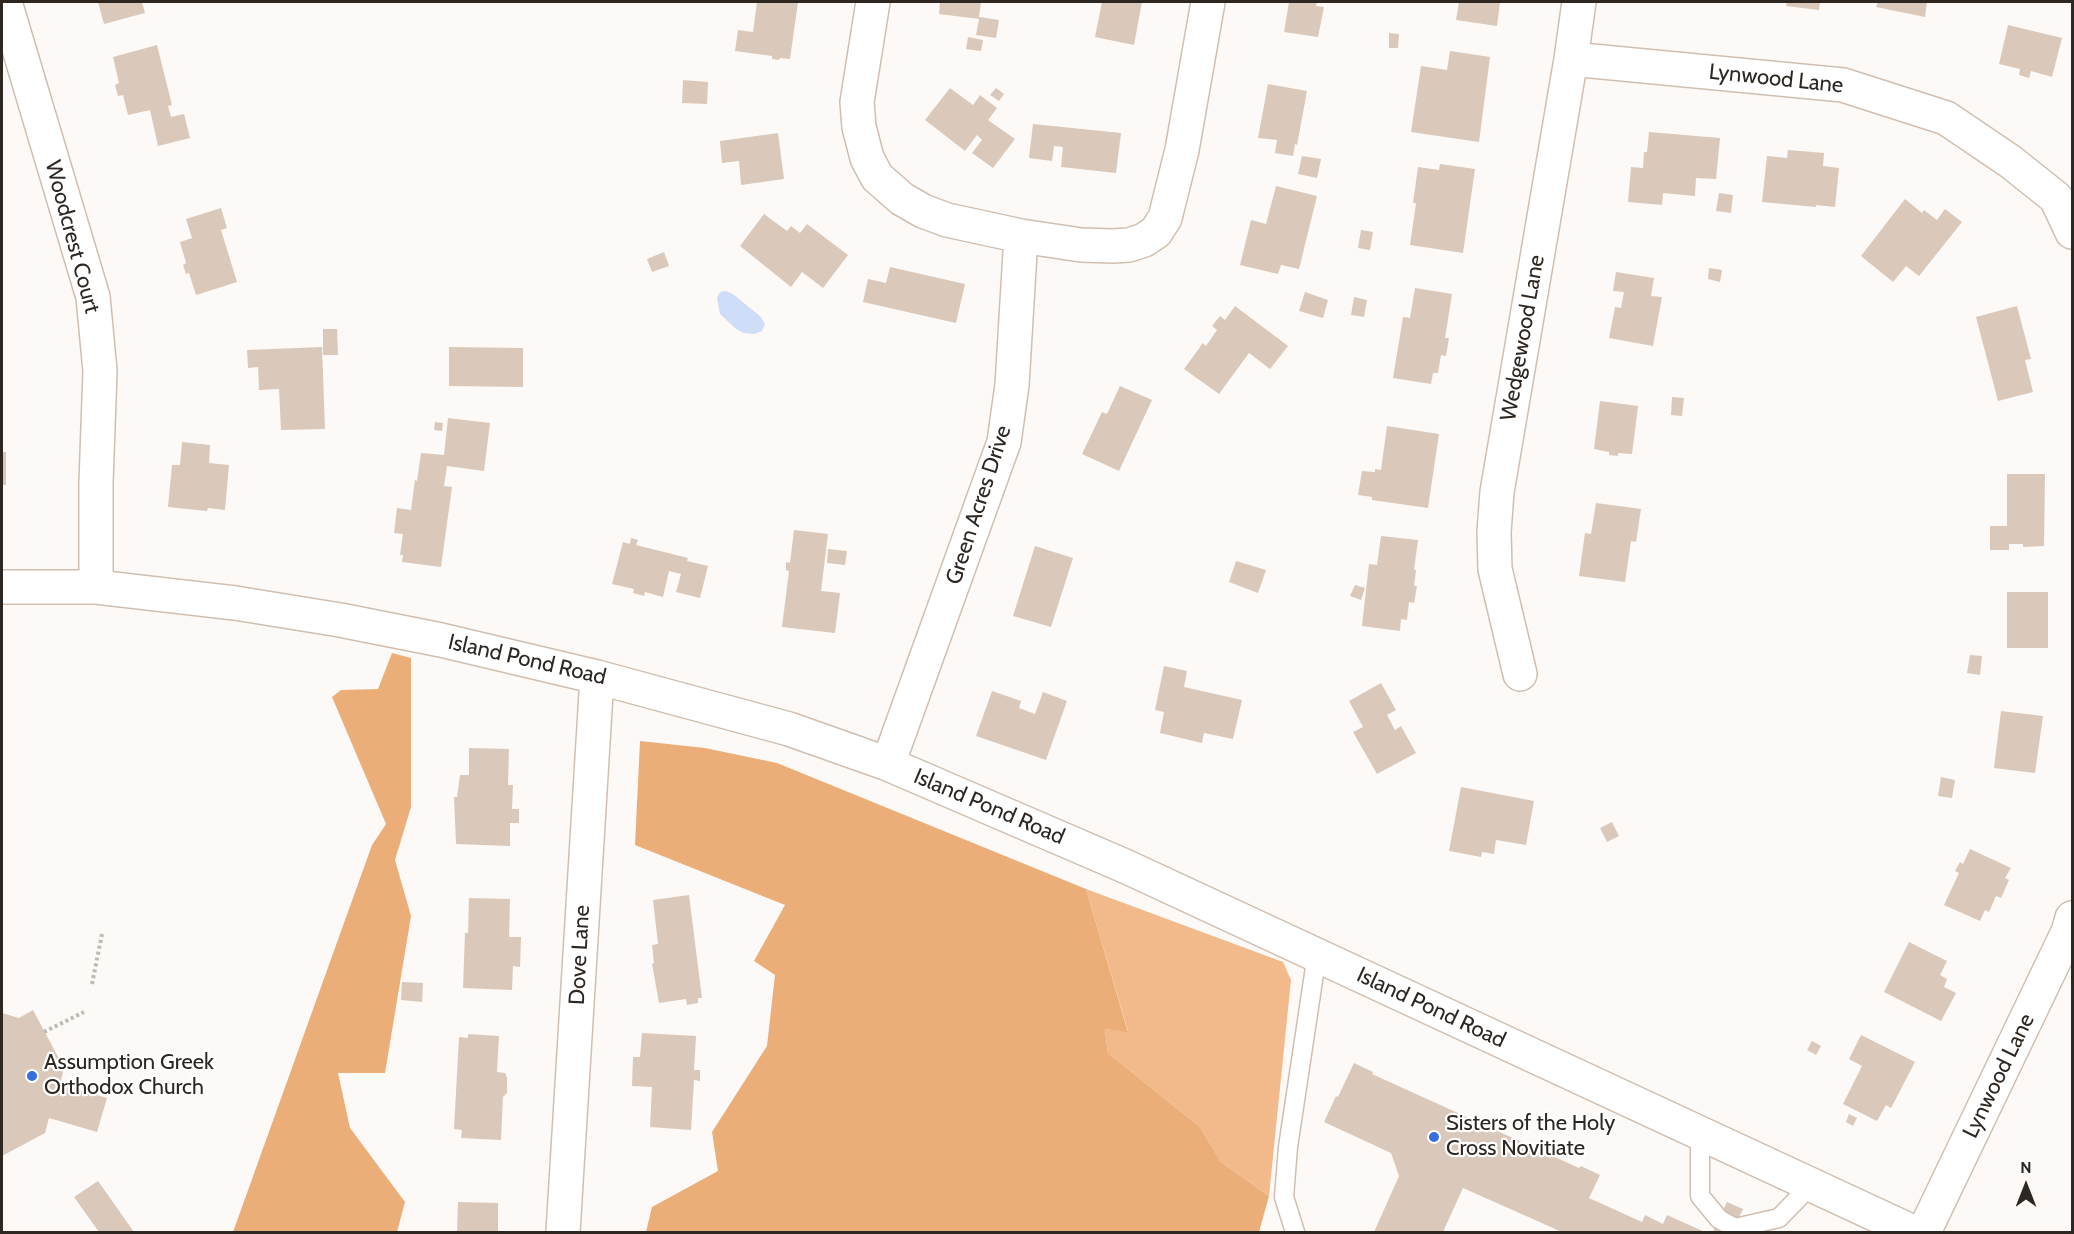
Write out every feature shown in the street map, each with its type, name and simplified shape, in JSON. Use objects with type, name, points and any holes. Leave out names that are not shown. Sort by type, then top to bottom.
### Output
[{"type":"street","name":"Woodcrest Court","points":[[5,2],[93,297],[100,371],[96,483],[96,587]]},
{"type":"street","points":[[873,2],[857,102],[859,127],[867,158],[877,177],[902,200],[947,220],[1021,236],[1081,245],[1113,246],[1129,245],[1144,240],[1156,232],[1165,218],[1182,150],[1208,2]]},
{"type":"street","name":"Wedgewood Lane","points":[[1520,674],[1495,569],[1494,532],[1497,492],[1579,2]]},
{"type":"street","name":"Lynwood Lane","points":[[1571,59],[1843,85],[1946,118],[2011,162],[2064,191],[2073,232]]},
{"type":"street","name":"Green Acres Drive","points":[[888,764],[1005,442],[1012,385],[1021,236]]},
{"type":"street","name":"Island Pond Road","points":[[2,587],[96,587],[236,603],[340,620],[441,640],[597,676],[789,729],[888,764],[1127,867],[1913,1233]]},
{"type":"street","name":"Dove Lane","points":[[563,1233],[597,676]]},
{"type":"street","name":"Lynwood Lane","points":[[1924,1233],[2073,918]]},
{"type":"lane","points":[[1295,1233],[1284,1197],[1288,1147],[1317,954]]},
{"type":"lane","points":[[1700,1134],[1700,1196],[1719,1219],[1735,1228],[1779,1218],[1810,1186]]},
{"type":"path","points":[[92,984],[102,934]]},
{"type":"path","points":[[44,1032],[84,1012]]},
{"type":"shaded area","points":[[392,653],[411,658],[411,807],[395,860],[411,916],[385,1073],[338,1073],[350,1128],[405,1202],[397,1232],[233,1232],[372,845],[386,824],[332,697],[341,690],[378,689]]},
{"type":"shaded area","points":[[640,741],[705,748],[777,763],[1086,889],[1128,1032],[1105,1029],[1108,1053],[1200,1127],[1221,1162],[1269,1196],[1259,1232],[646,1232],[652,1207],[718,1171],[712,1132],[767,1046],[775,975],[754,961],[785,905],[635,845]]},
{"type":"shaded area","points":[[1086,889],[1283,962],[1291,980],[1269,1196],[1221,1162],[1200,1127],[1108,1053],[1105,1029],[1128,1031]]},
{"type":"water","points":[[726,291],[761,317],[765,324],[762,331],[755,334],[743,333],[720,314],[717,298],[720,292]]},
{"type":"building","points":[[98,2],[142,2],[145,13],[104,24]]},
{"type":"building","points":[[757,2],[798,2],[790,59],[772,59],[772,56],[735,51],[738,30],[753,32]]},
{"type":"building","points":[[940,2],[981,2],[979,17],[999,20],[996,38],[976,35],[979,19],[939,14]]},
{"type":"building","points":[[1102,2],[1142,2],[1134,45],[1095,37]]},
{"type":"building","points":[[1289,2],[1317,2],[1316,6],[1324,7],[1318,37],[1284,32]]},
{"type":"building","points":[[1459,2],[1500,2],[1497,26],[1456,20]]},
{"type":"building","points":[[1787,2],[1820,2],[1819,10],[1786,6]]},
{"type":"building","points":[[1878,2],[1927,2],[1925,17],[1876,7]]},
{"type":"building","points":[[2008,25],[2062,38],[2052,77],[2031,71],[2029,78],[2019,75],[2020,69],[1999,64]]},
{"type":"building","points":[[1389,33],[1399,34],[1398,48],[1389,48]]},
{"type":"building","points":[[968,37],[983,40],[981,51],[966,49]]},
{"type":"building","points":[[157,45],[172,105],[168,106],[171,117],[184,114],[190,138],[158,146],[150,110],[128,115],[123,95],[118,96],[115,85],[119,83],[113,57]]},
{"type":"building","points":[[1450,51],[1490,57],[1479,142],[1411,132],[1421,66],[1447,70]]},
{"type":"building","points":[[683,80],[708,82],[707,104],[682,103]]},
{"type":"building","points":[[1268,84],[1307,91],[1293,156],[1275,153],[1277,140],[1258,138]]},
{"type":"building","points":[[950,88],[973,105],[980,95],[997,108],[988,120],[1015,139],[993,168],[972,153],[982,140],[977,135],[965,151],[925,120]]},
{"type":"building","points":[[996,88],[1004,94],[999,101],[990,95]]},
{"type":"building","points":[[1033,124],[1121,133],[1116,173],[1061,167],[1063,147],[1054,146],[1052,161],[1029,158]]},
{"type":"building","points":[[1649,132],[1720,138],[1716,179],[1696,178],[1695,196],[1663,193],[1662,205],[1628,202],[1631,167],[1643,168]]},
{"type":"building","points":[[778,133],[784,179],[741,185],[739,161],[722,163],[720,141]]},
{"type":"building","points":[[1788,150],[1824,153],[1823,166],[1839,168],[1835,207],[1762,202],[1767,156],[1787,158]]},
{"type":"building","points":[[1302,156],[1321,159],[1317,178],[1298,174]]},
{"type":"building","points":[[1440,164],[1475,169],[1463,253],[1410,245],[1418,167],[1439,170]]},
{"type":"building","points":[[1276,186],[1317,196],[1299,269],[1281,265],[1278,274],[1240,265],[1251,220],[1266,224]]},
{"type":"building","points":[[1719,193],[1733,195],[1731,213],[1716,211]]},
{"type":"building","points":[[1905,199],[1922,213],[1924,210],[1937,220],[1945,209],[1962,222],[1919,276],[1906,266],[1893,282],[1861,256]]},
{"type":"building","points":[[221,208],[227,228],[221,230],[237,282],[196,295],[189,273],[186,274],[183,265],[186,263],[180,242],[192,238],[186,219]]},
{"type":"building","points":[[764,214],[787,231],[791,226],[800,233],[807,224],[848,255],[823,288],[802,272],[791,287],[740,246]]},
{"type":"building","points":[[1361,230],[1373,232],[1370,250],[1358,248]]},
{"type":"building","points":[[664,252],[669,266],[652,272],[647,259]]},
{"type":"building","points":[[890,267],[965,284],[956,323],[863,302],[868,279],[886,283]]},
{"type":"building","points":[[1709,268],[1722,270],[1720,282],[1708,279]]},
{"type":"building","points":[[1616,272],[1654,278],[1651,296],[1662,297],[1653,346],[1609,338],[1615,307],[1621,308],[1624,292],[1613,291]]},
{"type":"building","points":[[1415,288],[1452,294],[1445,338],[1449,338],[1446,356],[1441,355],[1438,373],[1433,373],[1431,384],[1393,378],[1403,317],[1410,318]]},
{"type":"building","points":[[1305,292],[1328,300],[1323,318],[1299,311]]},
{"type":"building","points":[[1354,297],[1367,300],[1364,317],[1351,315]]},
{"type":"building","points":[[1235,306],[1288,346],[1270,369],[1249,353],[1219,394],[1184,369],[1203,343],[1206,346],[1217,330],[1212,326],[1220,316],[1225,320]]},
{"type":"building","points":[[2017,306],[2031,359],[2025,360],[2033,392],[1998,401],[1976,317]]},
{"type":"building","points":[[323,329],[337,329],[338,355],[323,355]]},
{"type":"building","points":[[322,347],[325,429],[281,430],[279,389],[259,390],[258,367],[248,368],[247,350]]},
{"type":"building","points":[[449,347],[523,348],[523,387],[449,386]]},
{"type":"building","points":[[1120,386],[1152,400],[1119,471],[1082,454],[1102,412],[1107,414]]},
{"type":"building","points":[[1672,397],[1684,398],[1682,416],[1671,415]]},
{"type":"building","points":[[1600,401],[1638,406],[1632,454],[1609,455],[1609,452],[1594,449]]},
{"type":"building","points":[[448,418],[490,423],[484,471],[447,466],[444,486],[452,487],[441,567],[402,562],[403,555],[400,555],[403,534],[394,533],[397,508],[411,510],[421,453],[444,455]]},
{"type":"building","points":[[435,422],[443,423],[442,431],[434,430]]},
{"type":"building","points":[[1387,426],[1439,434],[1428,508],[1372,500],[1372,497],[1358,495],[1362,471],[1381,470]]},
{"type":"building","points":[[182,442],[210,445],[209,463],[229,465],[225,510],[208,508],[207,511],[168,507],[172,465],[180,465]]},
{"type":"building","points":[[2,452],[6,452],[6,485],[2,485]]},
{"type":"building","points":[[2007,474],[2045,474],[2044,546],[2023,547],[2023,544],[2009,544],[2009,550],[1990,550],[1990,526],[2007,526]]},
{"type":"building","points":[[1596,503],[1641,509],[1636,542],[1631,541],[1625,582],[1579,576],[1585,533],[1591,534]]},
{"type":"building","points":[[794,530],[828,534],[821,591],[840,593],[835,633],[782,627],[789,571],[786,570],[786,562],[790,563]]},
{"type":"building","points":[[1381,536],[1418,540],[1414,570],[1416,570],[1414,586],[1417,586],[1414,603],[1409,602],[1407,620],[1401,619],[1400,631],[1362,626],[1369,564],[1377,565]]},
{"type":"building","points":[[631,538],[638,540],[636,545],[688,558],[687,561],[708,566],[700,598],[676,592],[681,574],[669,571],[663,597],[645,592],[644,596],[633,593],[634,589],[612,584],[623,542],[630,544]]},
{"type":"building","points":[[1035,546],[1073,558],[1051,627],[1013,616]]},
{"type":"building","points":[[828,549],[847,551],[845,565],[827,563]]},
{"type":"building","points":[[1236,561],[1266,570],[1258,593],[1229,582]]},
{"type":"building","points":[[1355,585],[1365,588],[1361,600],[1350,596]]},
{"type":"building","points":[[2007,592],[2048,592],[2048,648],[2007,648]]},
{"type":"building","points":[[1970,655],[1982,656],[1980,675],[1967,673]]},
{"type":"building","points":[[1164,666],[1187,671],[1184,687],[1242,700],[1233,739],[1204,733],[1202,743],[1160,733],[1164,712],[1155,710]]},
{"type":"building","points":[[1381,683],[1396,710],[1387,715],[1395,730],[1401,726],[1416,753],[1377,774],[1353,732],[1363,727],[1349,701]]},
{"type":"building","points":[[992,691],[1021,701],[1019,708],[1035,714],[1043,692],[1067,701],[1046,760],[976,736]]},
{"type":"building","points":[[2001,711],[2043,716],[2035,773],[1994,768]]},
{"type":"building","points":[[469,748],[509,749],[508,785],[513,785],[512,809],[519,809],[519,823],[510,823],[510,846],[456,844],[454,797],[457,797],[460,775],[469,775]]},
{"type":"building","points":[[1941,777],[1955,780],[1952,798],[1938,796]]},
{"type":"building","points":[[1461,787],[1534,801],[1526,845],[1496,840],[1494,854],[1482,852],[1481,857],[1449,851]]},
{"type":"building","points":[[1612,822],[1619,836],[1607,842],[1600,828]]},
{"type":"building","points":[[1970,849],[2011,868],[2005,878],[2009,880],[2001,898],[1996,896],[1989,912],[1985,910],[1980,921],[1944,905],[1959,873],[1955,871],[1960,862],[1963,864]]},
{"type":"building","points":[[689,895],[702,998],[698,998],[698,1003],[687,1005],[686,999],[659,1003],[652,964],[654,963],[652,945],[658,944],[653,900]]},
{"type":"building","points":[[469,898],[510,899],[509,937],[521,937],[520,967],[513,966],[512,990],[463,988]]},
{"type":"building","points":[[1909,942],[1947,961],[1940,975],[1947,979],[1944,987],[1956,993],[1941,1021],[1884,992]]},
{"type":"building","points":[[402,982],[423,983],[422,1002],[401,1000]]},
{"type":"building","name":"Assumption Greek Orthodox Church","points":[[33,1010],[64,1068],[60,1084],[107,1098],[97,1132],[49,1118],[45,1133],[2,1156],[2,1013],[19,1018]]},
{"type":"building","points":[[642,1033],[696,1036],[694,1070],[700,1070],[700,1081],[694,1080],[691,1130],[650,1127],[652,1087],[632,1086],[633,1057],[640,1057]]},
{"type":"building","points":[[468,1034],[499,1036],[497,1072],[505,1073],[507,1078],[507,1093],[503,1097],[501,1140],[461,1138],[462,1130],[454,1129],[459,1037],[468,1038]]},
{"type":"building","points":[[1861,1035],[1915,1062],[1891,1108],[1886,1105],[1877,1121],[1843,1104],[1862,1066],[1849,1059]]},
{"type":"building","points":[[1812,1041],[1821,1046],[1816,1055],[1807,1050]]},
{"type":"building","name":"Sisters of the Holy Cross Novitiate","points":[[1354,1063],[1373,1072],[1372,1074],[1579,1168],[1581,1166],[1600,1175],[1589,1198],[1642,1222],[1645,1215],[1663,1224],[1667,1215],[1705,1232],[1562,1232],[1463,1188],[1443,1232],[1374,1232],[1399,1176],[1391,1153],[1324,1122]]},
{"type":"building","points":[[1849,1114],[1857,1118],[1853,1126],[1846,1122]]},
{"type":"building","points":[[98,1181],[134,1232],[99,1232],[74,1197]]},
{"type":"building","points":[[458,1202],[498,1203],[498,1232],[457,1232]]},
{"type":"building","points":[[1727,1202],[1743,1209],[1732,1232],[1713,1232]]},
{"type":"place","name":"Assumption Greek Orthodox Church","points":[[32,1076]]},
{"type":"place","name":"Sisters of the Holy Cross Novitiate","points":[[1434,1137]]}]
